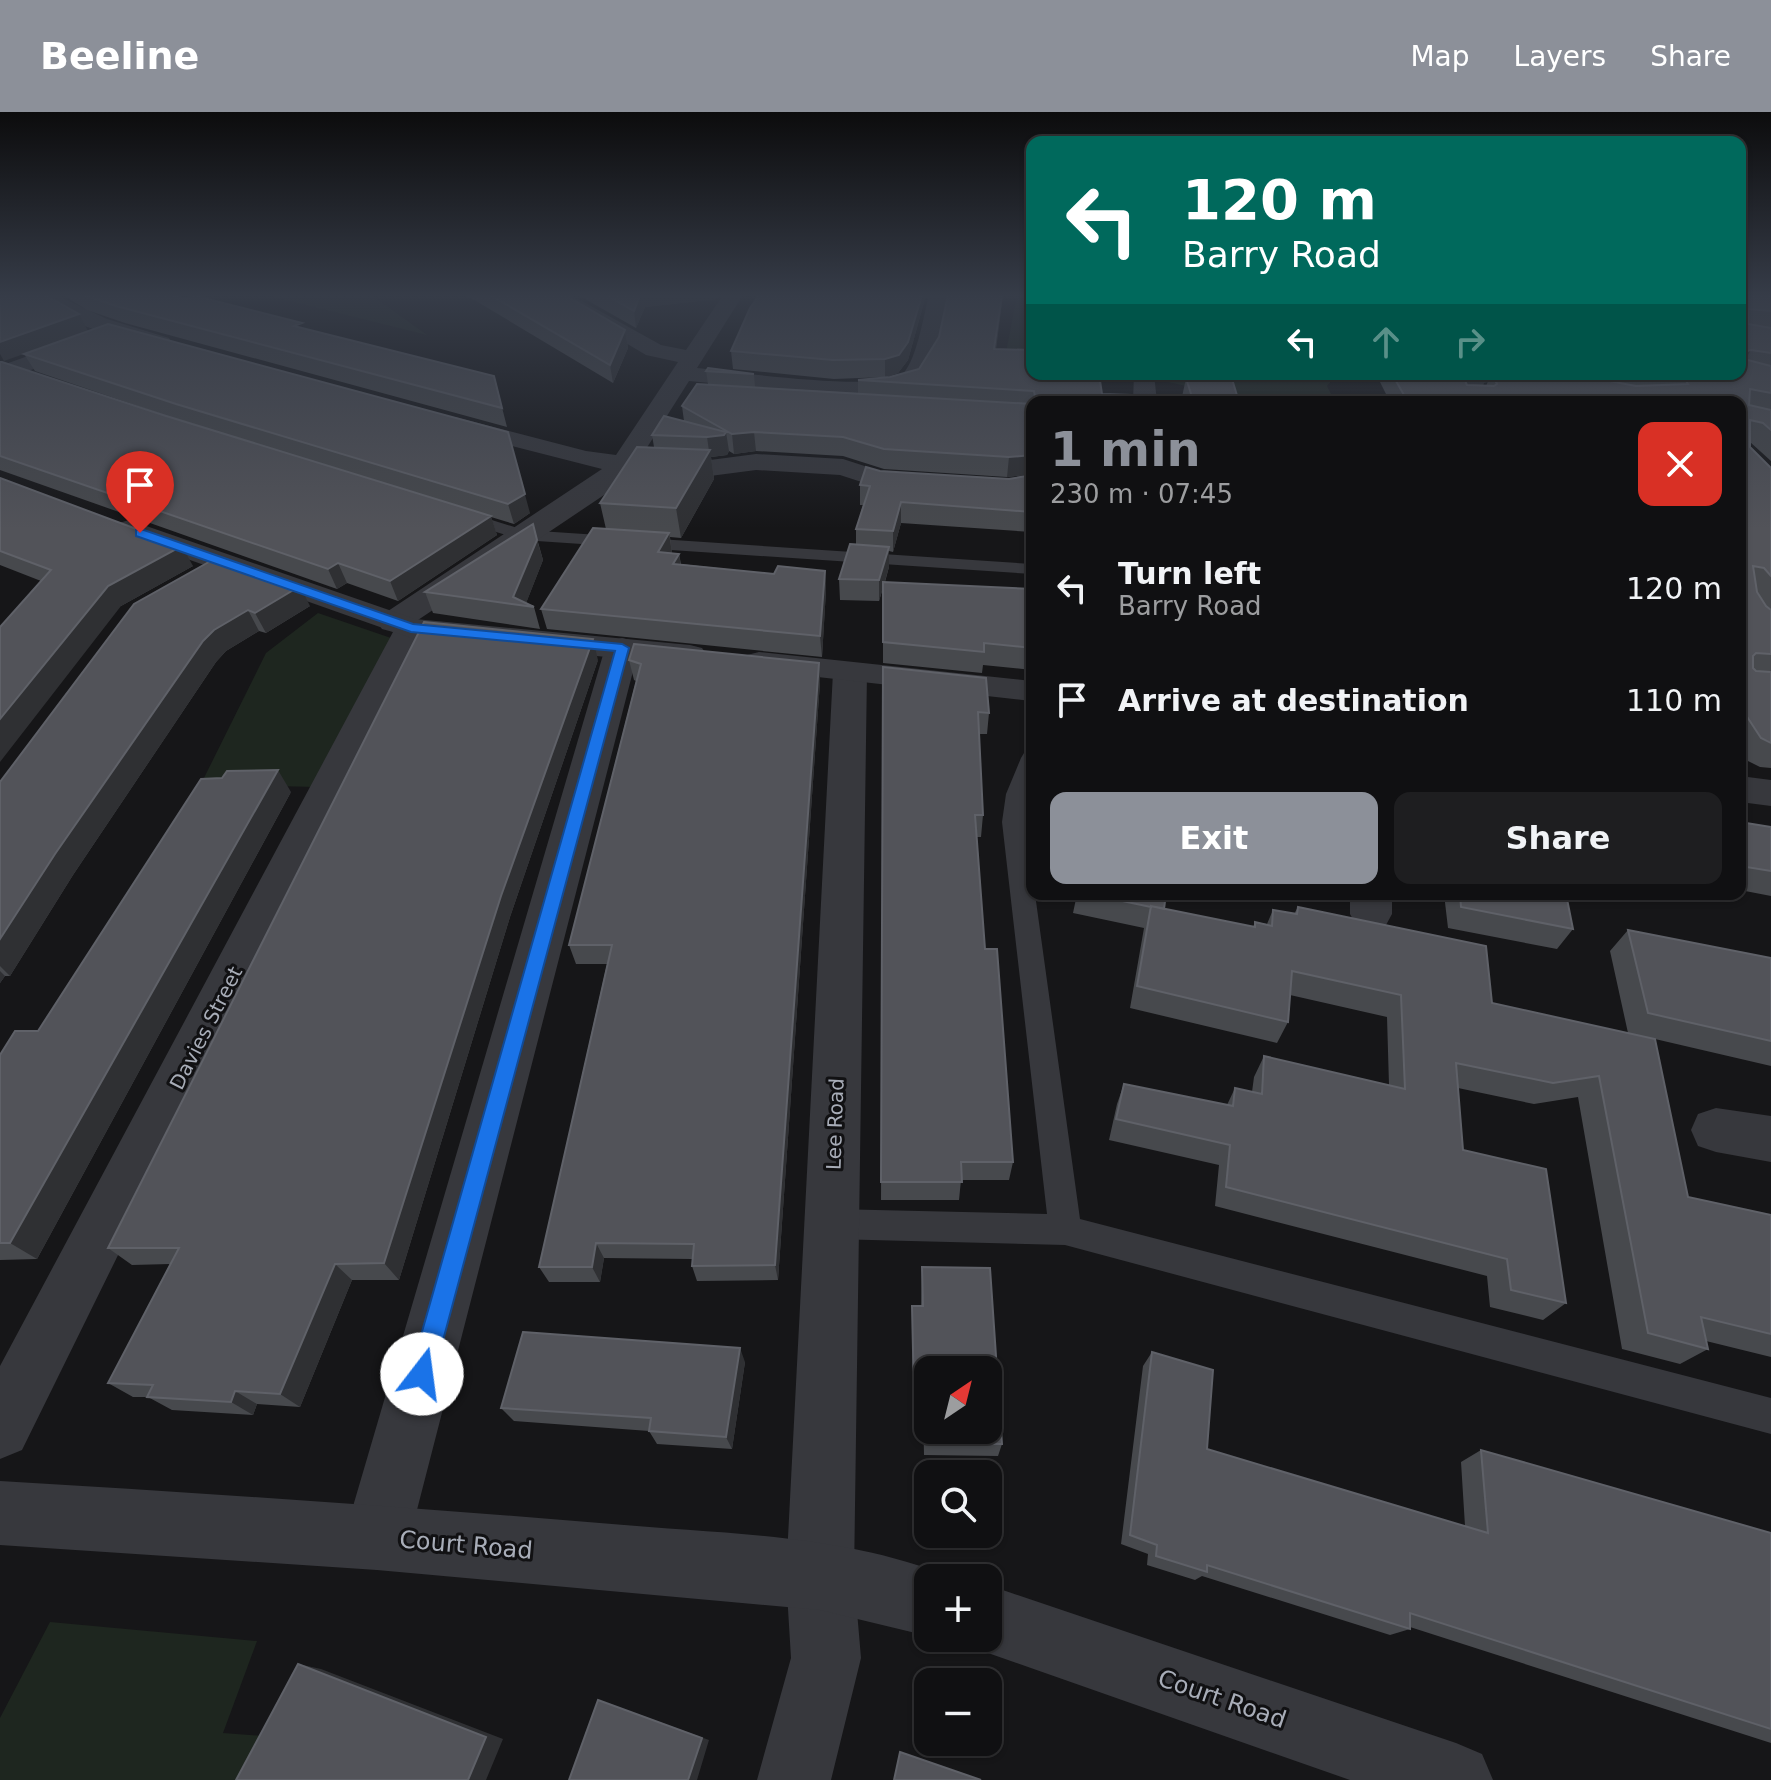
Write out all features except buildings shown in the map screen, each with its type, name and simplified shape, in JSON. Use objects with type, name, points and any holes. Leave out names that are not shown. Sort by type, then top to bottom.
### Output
[{"type":"street","points":[[676,373],[683,380],[887,388],[909,381],[915,373]]},
{"type":"street","points":[[402,625],[522,535],[600,485],[623,464],[687,373]]},
{"type":"street","points":[[439,420],[585,459],[623,464],[710,468],[756,462],[843,467],[880,480],[1007,488],[1026,485]]},
{"type":"street","points":[[97,517],[402,625],[1026,690]]},
{"type":"street","points":[[186,586],[224,564]]},
{"type":"street","name":"Davies Street","points":[[0,1428],[402,625]]},
{"type":"street","points":[[377,1537],[622,648]]},
{"type":"street","name":"Lee Road","points":[[794,1780],[826,1658],[820,1576],[850,672]]},
{"type":"street","points":[[1746,790],[1771,793]]},
{"type":"street","points":[[1716,1130],[1771,1139]]},
{"type":"street","name":"Court Road","points":[[0,1513],[377,1537],[820,1576],[914,1599]]},
{"type":"street","name":"Court Road","points":[[1002,1624],[1456,1780]]},
{"type":"lane","points":[[13,373],[37,380]]},
{"type":"lane","points":[[451,512],[522,535],[1026,569]]},
{"type":"lane","points":[[1026,772],[1017,794],[1014,822],[1065,1230]]},
{"type":"lane","points":[[832,1224],[1065,1230],[1771,1416]]},
{"type":"shaded area","points":[[1159,380],[1332,380],[1327,386],[1332,396],[1232,396]]},
{"type":"shaded area","points":[[318,613],[394,639],[316,787],[201,784],[266,653]]},
{"type":"shaded area","points":[[50,1622],[257,1641],[223,1733],[264,1736],[244,1780],[0,1780],[0,1718]]},
{"type":"route","points":[[140,533],[411,628],[622,648],[422,1374]]}]
